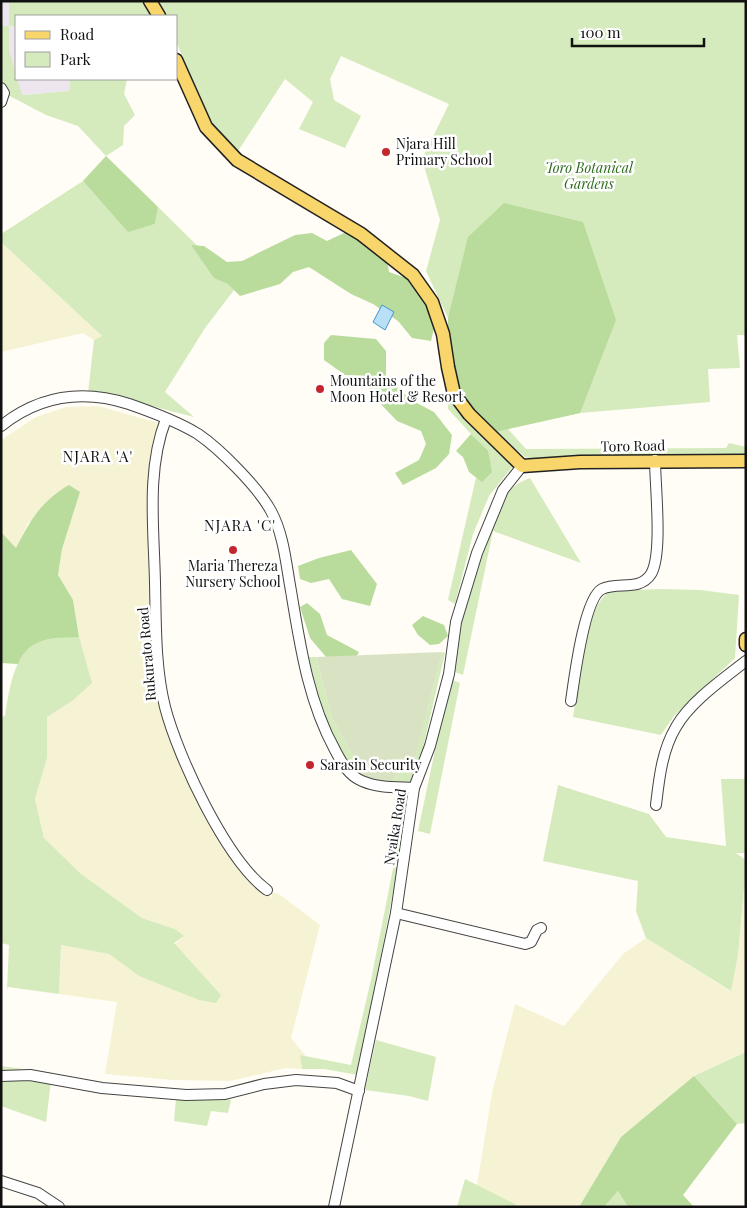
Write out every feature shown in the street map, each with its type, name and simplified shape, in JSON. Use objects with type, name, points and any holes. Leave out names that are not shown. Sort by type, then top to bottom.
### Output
[{"type":"main road","points":[[150,1],[158,15]]},
{"type":"main road","points":[[178,64],[206,127],[237,160],[360,234],[413,275],[432,302],[435,310],[443,334],[454,394],[469,414],[522,466]]},
{"type":"main road","name":"Toro Road","points":[[522,466],[655,460],[746,461]]},
{"type":"main road","points":[[746,639],[746,644]]},
{"type":"street","points":[[1,88],[4,93],[1,102]]},
{"type":"street","points":[[1,426],[18,413],[32,406],[56,399],[90,395],[110,398],[166,418],[198,434],[220,453],[260,494],[271,512],[285,551],[303,660],[314,701],[328,738],[345,768],[360,780],[378,786],[414,788]]},
{"type":"street","name":"Rukurato Road","points":[[166,418],[156,454],[153,514],[157,652],[165,707],[181,752],[228,844],[248,875],[267,890]]},
{"type":"street","points":[[571,701],[581,639],[589,610],[598,592],[604,588],[638,584],[645,581],[654,565],[657,543],[655,460]]},
{"type":"street","name":"Nyaika Road","points":[[334,1207],[396,913],[414,788],[430,746],[449,674],[456,622],[477,553],[502,490],[522,466]]},
{"type":"street","points":[[656,805],[659,776],[675,727],[711,689],[746,661]]},
{"type":"street","points":[[396,913],[525,944],[531,942],[537,930],[541,928]]},
{"type":"street","points":[[1,1076],[30,1076],[102,1088],[186,1096],[224,1094],[264,1084],[296,1080],[337,1083],[358,1091]]},
{"type":"street","points":[[1,1181],[32,1190],[59,1207]]},
{"type":"shaded area","points":[[1,1],[9,1],[9,26],[1,26]]},
{"type":"shaded area","points":[[9,26],[15,27],[15,74],[9,50]]},
{"type":"shaded area","points":[[17,80],[69,80],[70,91],[21,95]]},
{"type":"shaded area","points":[[1,242],[102,336],[94,340],[83,333],[1,352]]},
{"type":"shaded area","points":[[98,406],[159,423],[152,445],[149,498],[149,556],[153,664],[162,715],[215,825],[243,873],[260,890],[273,898],[270,892],[279,894],[320,925],[291,1038],[305,1055],[302,1069],[286,1068],[230,1081],[173,1080],[105,1074],[117,1002],[59,994],[61,945],[109,954],[139,976],[183,937],[175,929],[142,918],[81,874],[44,838],[35,799],[47,758],[47,717],[72,701],[79,637],[73,600],[58,575],[62,549],[80,492],[28,523],[16,549],[1,532],[1,440],[36,417],[66,407]]},
{"type":"shaded area","points":[[746,867],[746,1052],[694,1076],[621,1137],[579,1207],[521,1207],[477,1185],[492,1093],[515,1004],[564,1026],[623,954],[646,938],[730,991],[738,955]]},
{"type":"green space","points":[[9,1],[150,1],[158,15],[15,15],[15,27],[9,26]]},
{"type":"green space","name":"Toro Botanical Gardens","points":[[154,1],[746,1],[746,335],[737,335],[740,368],[708,369],[710,402],[580,413],[508,429],[526,449],[726,448],[729,443],[746,447],[746,457],[545,461],[525,457],[495,432],[448,335],[448,318],[426,271],[440,220],[422,159],[449,104],[341,56],[330,79],[334,100],[361,116],[345,148],[299,129],[313,102],[285,79],[238,151],[207,117],[178,46],[178,15],[163,15]]},
{"type":"green space","points":[[1,26],[9,26],[9,50],[15,71],[15,80],[18,80],[22,95],[70,91],[69,80],[127,80],[124,94],[135,115],[124,126],[123,145],[106,156],[78,126],[46,115],[4,93],[1,88]]},
{"type":"green space","points":[[106,156],[158,207],[155,224],[128,232],[83,181]]},
{"type":"green space","points":[[83,181],[128,231],[155,224],[158,207],[224,272],[234,290],[205,328],[165,392],[194,417],[101,393],[88,393],[94,340],[102,336],[1,242],[1,234]]},
{"type":"green space","points":[[504,203],[583,222],[616,320],[580,413],[495,432],[458,394],[448,335],[448,318],[468,237]]},
{"type":"green space","points":[[346,232],[367,239],[386,254],[389,272],[409,279],[427,305],[435,324],[431,341],[412,338],[398,321],[373,304],[351,294],[309,267],[293,272],[280,284],[240,296],[228,284],[214,278],[191,245],[204,246],[227,262],[242,261],[295,235],[312,233],[327,241]]},
{"type":"green space","points":[[331,335],[376,339],[386,351],[386,376],[411,400],[434,412],[452,435],[449,454],[436,468],[403,485],[395,473],[419,460],[426,444],[421,431],[397,421],[374,397],[361,376],[345,375],[324,360],[324,343]]},
{"type":"green space","points":[[448,396],[513,466],[489,496],[473,534],[455,604],[448,600],[483,447],[448,409]]},
{"type":"green space","points":[[471,434],[488,451],[492,472],[482,482],[469,472],[463,457],[456,451]]},
{"type":"green space","points":[[530,478],[581,563],[493,531],[463,675],[450,670],[466,600],[483,544],[493,519],[504,499],[516,485]]},
{"type":"green space","points":[[69,485],[80,492],[62,549],[58,575],[73,600],[79,637],[43,640],[29,648],[18,664],[1,663],[1,532],[16,548],[37,512],[59,491]]},
{"type":"green space","points":[[351,550],[377,584],[370,606],[342,599],[329,579],[311,583],[300,579],[298,566],[319,558]]},
{"type":"green space","points":[[700,590],[739,595],[735,658],[674,716],[661,735],[573,717],[585,640],[594,609],[608,591]]},
{"type":"green space","points":[[307,603],[320,614],[327,635],[359,652],[355,659],[326,657],[310,638],[300,607]]},
{"type":"green space","points":[[423,616],[444,625],[448,636],[439,644],[430,645],[418,635],[412,625]]},
{"type":"green space","points":[[79,637],[92,683],[72,701],[47,717],[47,758],[35,799],[44,838],[81,874],[142,918],[175,929],[184,936],[174,943],[221,995],[216,1003],[199,1000],[139,976],[109,954],[61,945],[59,994],[8,987],[7,990],[9,945],[1,943],[1,717],[5,716],[16,669],[28,649],[36,642],[47,638]]},
{"type":"green space","points":[[442,652],[445,653],[413,791],[391,784],[406,758],[414,761]]},
{"type":"green space","points":[[442,652],[414,762],[406,758],[391,784],[365,777],[332,718],[316,657]]},
{"type":"green space","points":[[307,657],[316,657],[332,718],[365,777],[357,778],[326,729]]},
{"type":"green space","points":[[450,679],[460,683],[430,834],[418,831]]},
{"type":"green space","points":[[721,779],[746,779],[746,853],[736,853],[746,860],[746,867],[738,955],[731,991],[646,938],[636,911],[638,881],[543,861],[558,785],[649,814],[666,837],[726,846]]},
{"type":"green space","points":[[393,798],[410,804],[358,1075],[324,1069],[302,1069],[300,1055],[351,1065],[371,980],[404,813]]},
{"type":"green space","points":[[376,1040],[436,1057],[428,1101],[409,1096],[365,1090]]},
{"type":"green space","points":[[746,1052],[746,1123],[737,1124],[694,1076]]},
{"type":"green space","points":[[1,1066],[52,1073],[46,1122],[1,1106]]},
{"type":"green space","points":[[694,1076],[737,1124],[683,1195],[694,1207],[628,1207],[618,1191],[604,1207],[579,1207],[621,1137]]},
{"type":"green space","points":[[132,1087],[231,1100],[228,1113],[211,1111],[207,1126],[174,1121],[176,1098]]},
{"type":"green space","points":[[465,1179],[521,1207],[457,1207]]},
{"type":"green space","points":[[618,1191],[628,1207],[604,1207]]},
{"type":"water","points":[[382,305],[394,312],[385,330],[373,322]]},
{"type":"place","name":"Njara Hill Primary School","points":[[386,152]]},
{"type":"place","name":"Mountains of the Moon Hotel & Resort","points":[[320,389]]},
{"type":"place","name":"Maria Thereza Nursery School","points":[[233,550]]},
{"type":"place","name":"Sarasin Security","points":[[310,765]]},
{"type":"district","name":"NJARA 'A'","points":[[98,457]]},
{"type":"district","name":"NJARA 'C'","points":[[240,526]]}]
